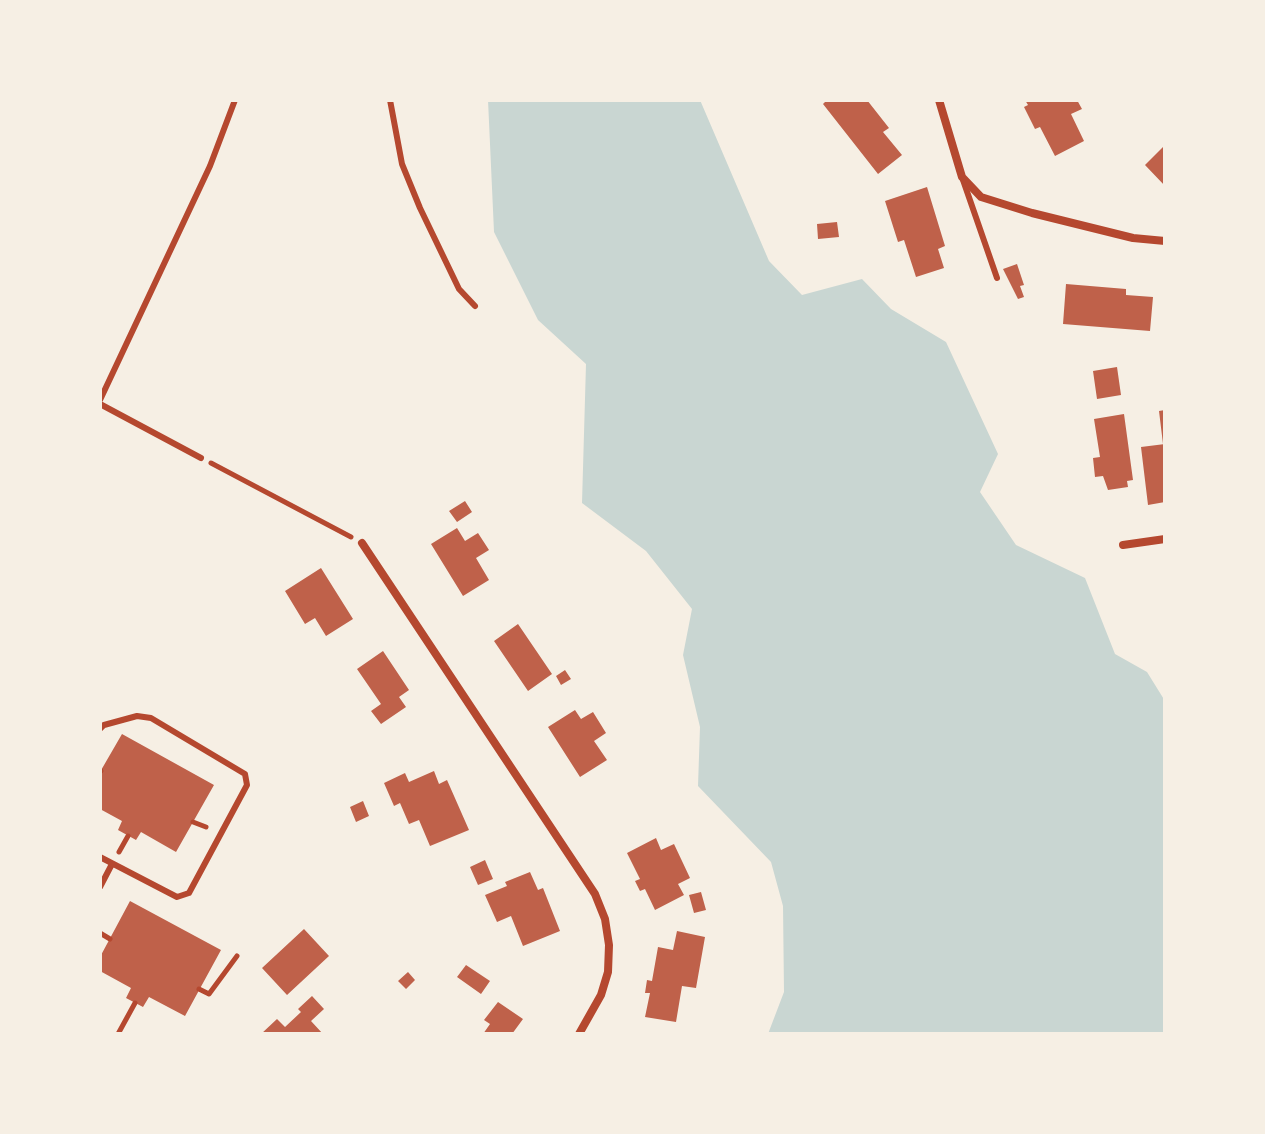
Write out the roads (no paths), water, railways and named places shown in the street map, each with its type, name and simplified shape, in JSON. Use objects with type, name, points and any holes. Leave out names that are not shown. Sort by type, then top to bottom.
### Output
[{"type":"street","points":[[939,100],[962,177],[981,197],[993,203],[1133,238],[1165,241]]},
{"type":"street","points":[[1123,545],[1165,539]]},
{"type":"street","points":[[362,543],[595,894],[605,919],[609,945],[608,972],[601,995],[579,1034]]},
{"type":"lane","points":[[201,458],[100,402],[210,166],[235,100]]},
{"type":"lane","points":[[390,100],[402,164],[408,179],[459,289],[475,306]]},
{"type":"lane","points":[[962,177],[997,278]]},
{"type":"lane","points":[[100,729],[104,725],[137,716],[151,718],[245,774],[247,785],[189,893],[177,897],[100,857]]},
{"type":"lane","points":[[100,887],[112,864]]}]
